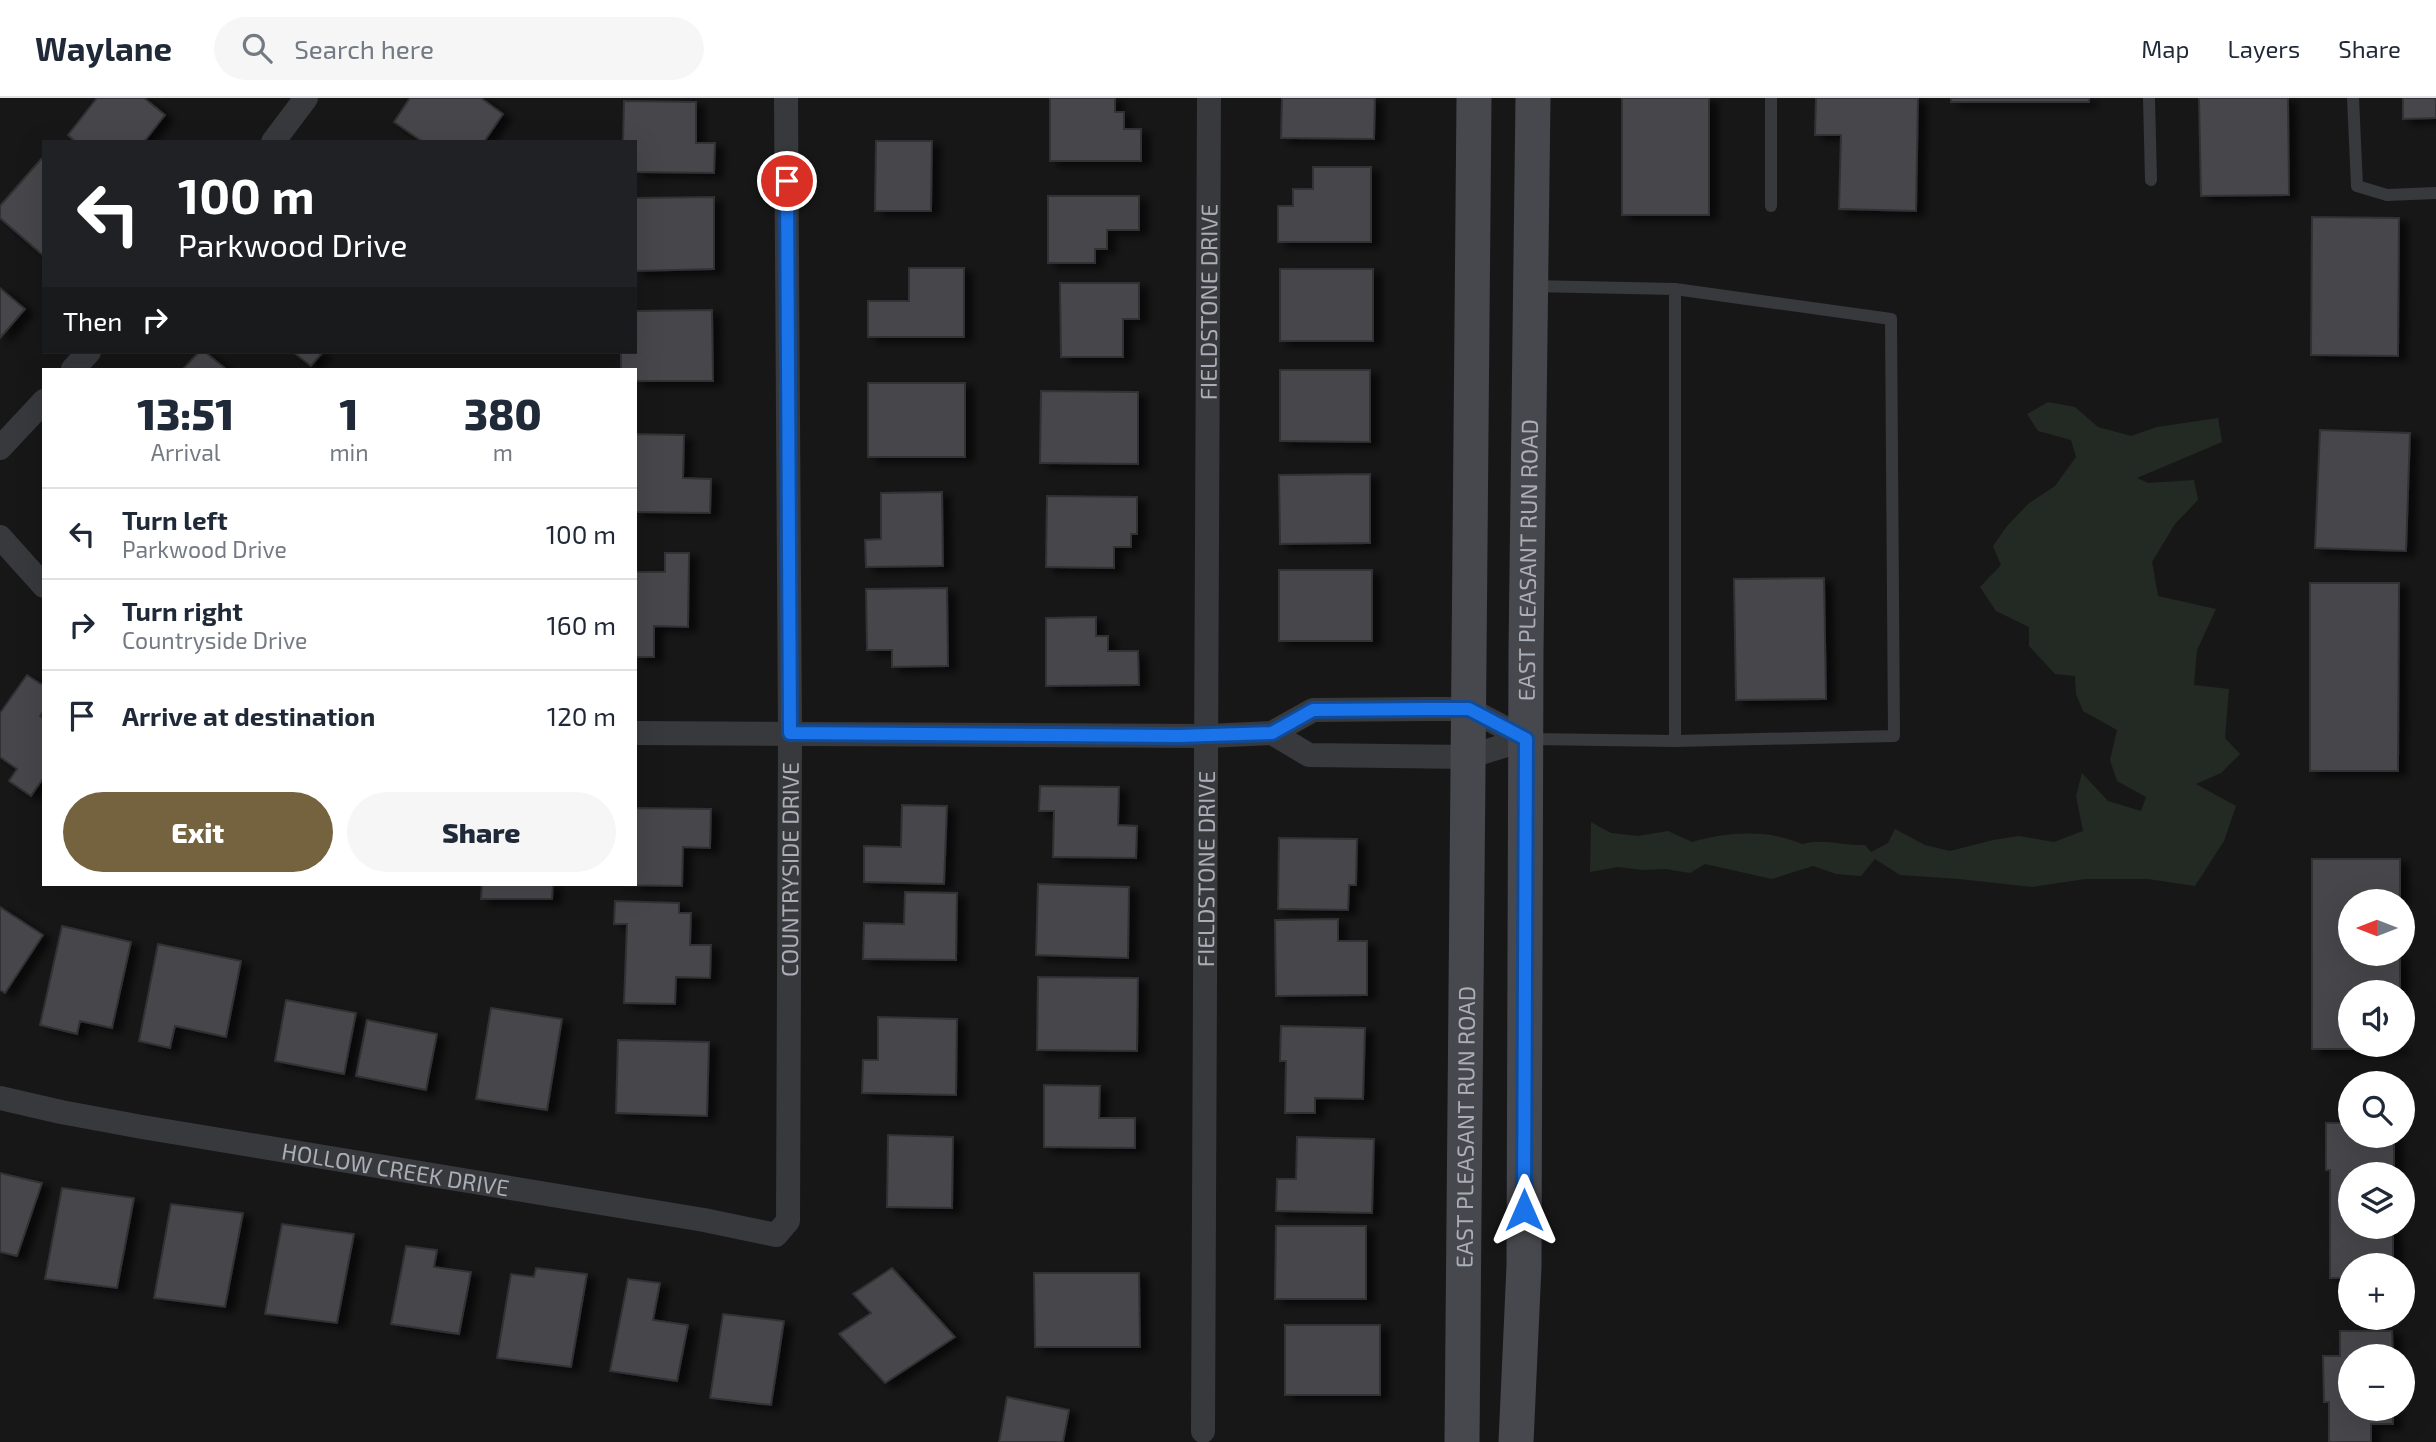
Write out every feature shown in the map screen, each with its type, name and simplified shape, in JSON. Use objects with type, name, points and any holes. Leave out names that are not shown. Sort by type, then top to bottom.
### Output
[{"type":"main road","name":"EAST PLEASANT RUN ROAD","points":[[1462,1442],[1474,98]]},
{"type":"main road","name":"EAST PLEASANT RUN ROAD","points":[[1516,1442],[1524,1266],[1533,98]]},
{"type":"street","points":[[274,140],[306,98]]},
{"type":"street","name":"COUNTRYSIDE DRIVE","points":[[786,98],[790,733],[788,1221]]},
{"type":"street","name":"FIELDSTONE DRIVE","points":[[1203,1431],[1209,98]]},
{"type":"street","points":[[74,368],[87,354]]},
{"type":"street","points":[[0,449],[42,403]]},
{"type":"street","points":[[0,537],[42,584]]},
{"type":"street","points":[[637,733],[1207,736],[1272,733],[1313,710],[1469,709],[1526,739]]},
{"type":"street","points":[[1272,733],[1309,755],[1468,757],[1526,739]]},
{"type":"street","name":"HOLLOW CREEK DRIVE","points":[[0,1098],[142,1127],[704,1220],[776,1235],[788,1221]]},
{"type":"lane","points":[[1771,98],[1771,206]]},
{"type":"lane","points":[[2149,98],[2151,180]]},
{"type":"lane","points":[[2354,98],[2357,186],[2387,195],[2436,193]]},
{"type":"lane","points":[[1526,739],[1675,741],[1894,736],[1891,319],[1675,289],[1531,286]]},
{"type":"lane","points":[[1675,289],[1675,741]]},
{"type":"shaded area","points":[[2048,402],[2075,407],[2098,427],[2131,436],[2157,427],[2218,418],[2222,442],[2137,478],[2148,483],[2194,480],[2198,500],[2175,524],[2152,562],[2158,596],[2216,609],[2197,650],[2194,685],[2229,689],[2225,738],[2240,754],[2221,773],[2196,784],[2236,806],[2224,841],[2195,886],[2148,879],[2085,879],[2032,887],[1900,875],[1875,859],[1861,876],[1836,874],[1813,866],[1772,879],[1705,864],[1690,873],[1618,867],[1590,872],[1591,822],[1611,833],[1638,836],[1668,831],[1692,842],[1733,834],[1761,834],[1802,844],[1819,842],[1865,845],[1871,852],[1888,843],[1895,829],[1925,845],[1950,851],[2019,836],[2054,842],[2083,831],[2076,796],[2082,773],[2108,801],[2141,811],[2146,797],[2117,781],[2110,760],[2117,730],[2083,711],[2076,694],[2075,676],[2055,674],[2029,646],[2029,627],[1996,611],[1980,587],[2001,565],[1993,546],[2007,526],[2028,504],[2055,486],[2076,457],[2071,440],[2038,431],[2027,414]]},
{"type":"building","points":[[97,98],[144,98],[165,115],[146,140],[74,140],[68,135]]},
{"type":"building","points":[[410,98],[481,98],[503,114],[485,140],[420,140],[394,122]]},
{"type":"building","points":[[1050,98],[1115,98],[1115,112],[1124,112],[1124,129],[1141,129],[1141,161],[1050,161]]},
{"type":"building","points":[[1282,98],[1375,98],[1374,139],[1281,138]]},
{"type":"building","points":[[1622,98],[1709,98],[1709,215],[1622,215]]},
{"type":"building","points":[[1816,98],[1918,98],[1916,211],[1839,209],[1841,135],[1815,135]]},
{"type":"building","points":[[1951,98],[2089,98],[2089,102],[1951,102]]},
{"type":"building","points":[[2199,98],[2288,98],[2289,195],[2201,196]]},
{"type":"building","points":[[2403,98],[2436,98],[2436,118],[2403,119]]},
{"type":"building","points":[[624,101],[696,102],[696,143],[715,143],[714,173],[637,172],[637,140],[623,140]]},
{"type":"building","points":[[876,141],[932,141],[931,211],[875,211]]},
{"type":"building","points":[[42,158],[42,254],[0,218],[0,206]]},
{"type":"building","points":[[1313,167],[1371,167],[1371,242],[1278,242],[1278,206],[1293,206],[1293,189],[1313,189]]},
{"type":"building","points":[[1048,196],[1139,196],[1139,230],[1107,230],[1107,249],[1095,249],[1095,263],[1048,263]]},
{"type":"building","points":[[714,197],[714,269],[637,271],[637,198]]},
{"type":"building","points":[[2312,217],[2399,218],[2398,356],[2311,355]]},
{"type":"building","points":[[909,268],[964,268],[964,337],[868,337],[868,301],[909,301]]},
{"type":"building","points":[[1280,269],[1373,269],[1373,341],[1280,341]]},
{"type":"building","points":[[1060,283],[1139,283],[1139,319],[1123,319],[1123,357],[1061,357]]},
{"type":"building","points":[[0,288],[25,309],[0,338]]},
{"type":"building","points":[[712,310],[713,381],[637,381],[637,368],[621,368],[621,354],[637,354],[637,311]]},
{"type":"building","points":[[197,354],[207,354],[225,368],[184,368]]},
{"type":"building","points":[[296,354],[321,354],[311,366]]},
{"type":"building","points":[[1280,370],[1370,370],[1370,442],[1280,441]]},
{"type":"building","points":[[868,383],[965,383],[965,457],[868,457]]},
{"type":"building","points":[[1041,391],[1138,392],[1138,464],[1040,463]]},
{"type":"building","points":[[2320,430],[2410,433],[2406,551],[2315,548]]},
{"type":"building","points":[[637,434],[684,435],[683,478],[711,479],[710,513],[637,512]]},
{"type":"building","points":[[1370,474],[1370,543],[1280,544],[1279,475]]},
{"type":"building","points":[[942,492],[943,566],[866,567],[865,540],[881,539],[881,493]]},
{"type":"building","points":[[1047,496],[1137,497],[1137,534],[1131,534],[1131,547],[1114,547],[1114,568],[1046,567]]},
{"type":"building","points":[[665,553],[689,553],[688,627],[654,626],[654,657],[637,657],[637,572],[665,572]]},
{"type":"building","points":[[1279,570],[1372,570],[1372,641],[1279,641]]},
{"type":"building","points":[[1824,578],[1826,699],[1736,700],[1734,579]]},
{"type":"building","points":[[2310,583],[2399,583],[2398,771],[2310,771]]},
{"type":"building","points":[[947,588],[948,666],[892,667],[892,650],[867,650],[866,589]]},
{"type":"building","points":[[1096,617],[1096,636],[1108,636],[1108,651],[1138,651],[1139,685],[1046,686],[1046,618]]},
{"type":"building","points":[[27,675],[42,685],[42,780],[31,796],[9,781],[17,769],[0,757],[0,713]]},
{"type":"building","points":[[1040,786],[1119,787],[1118,825],[1137,826],[1136,858],[1053,857],[1054,811],[1039,811]]},
{"type":"building","points":[[902,805],[947,806],[944,884],[864,882],[864,846],[901,847]]},
{"type":"building","points":[[637,808],[711,809],[710,848],[683,847],[682,886],[637,885]]},
{"type":"building","points":[[1279,838],[1357,839],[1356,885],[1349,885],[1348,910],[1278,909]]},
{"type":"building","points":[[2312,859],[2400,859],[2400,889],[2338,889],[2338,966],[2400,966],[2400,980],[2338,980],[2338,1049],[2312,1049]]},
{"type":"building","points":[[1038,884],[1129,887],[1128,958],[1036,955]]},
{"type":"building","points":[[482,886],[553,886],[552,899],[481,899]]},
{"type":"building","points":[[905,892],[957,893],[956,960],[863,959],[864,923],[904,924]]},
{"type":"building","points":[[615,901],[679,903],[679,913],[691,913],[690,945],[711,945],[710,978],[676,977],[675,1004],[624,1003],[627,924],[614,924]]},
{"type":"building","points":[[0,907],[43,935],[5,993],[0,990]]},
{"type":"building","points":[[1338,919],[1338,941],[1367,941],[1367,995],[1276,996],[1275,920]]},
{"type":"building","points":[[62,926],[131,942],[112,1028],[80,1021],[77,1034],[40,1025]]},
{"type":"building","points":[[158,944],[241,961],[226,1037],[175,1026],[170,1048],[139,1041]]},
{"type":"building","points":[[1038,977],[1138,978],[1137,1051],[1037,1050]]},
{"type":"building","points":[[286,1000],[356,1013],[344,1074],[275,1061]]},
{"type":"building","points":[[491,1008],[562,1019],[547,1110],[476,1099]]},
{"type":"building","points":[[878,1017],[957,1019],[956,1095],[862,1093],[863,1060],[878,1060]]},
{"type":"building","points":[[367,1020],[437,1034],[426,1090],[356,1076]]},
{"type":"building","points":[[1281,1026],[1365,1028],[1363,1099],[1315,1098],[1315,1113],[1285,1113],[1286,1061],[1280,1061]]},
{"type":"building","points":[[618,1040],[709,1042],[707,1116],[616,1113]]},
{"type":"building","points":[[1044,1085],[1100,1086],[1099,1118],[1135,1118],[1135,1148],[1044,1147]]},
{"type":"building","points":[[2326,1123],[2338,1123],[2338,1148],[2394,1148],[2394,1162],[2338,1162],[2338,1239],[2393,1239],[2393,1253],[2338,1253],[2338,1278],[2330,1278],[2330,1170],[2326,1170]]},
{"type":"building","points":[[888,1135],[953,1137],[952,1208],[887,1207]]},
{"type":"building","points":[[1297,1137],[1374,1139],[1372,1213],[1276,1211],[1277,1179],[1296,1179]]},
{"type":"building","points":[[0,1173],[42,1183],[17,1256],[0,1252]]},
{"type":"building","points":[[62,1188],[134,1198],[117,1288],[45,1279]]},
{"type":"building","points":[[171,1204],[243,1213],[225,1307],[154,1298]]},
{"type":"building","points":[[282,1224],[354,1234],[337,1323],[265,1314]]},
{"type":"building","points":[[1276,1226],[1366,1226],[1366,1299],[1275,1299]]},
{"type":"building","points":[[406,1246],[437,1250],[434,1267],[471,1272],[459,1334],[391,1324]]},
{"type":"building","points":[[536,1268],[587,1274],[571,1367],[497,1358],[511,1274],[534,1277]]},
{"type":"building","points":[[892,1268],[955,1337],[885,1383],[839,1334],[871,1313],[853,1294]]},
{"type":"building","points":[[1034,1273],[1139,1273],[1140,1347],[1035,1347]]},
{"type":"building","points":[[628,1279],[660,1283],[653,1320],[688,1325],[677,1381],[610,1371]]},
{"type":"building","points":[[723,1314],[784,1321],[771,1405],[710,1398]]},
{"type":"building","points":[[1285,1325],[1380,1325],[1380,1395],[1285,1395]]},
{"type":"building","points":[[2340,1331],[2392,1331],[2393,1344],[2340,1344]]},
{"type":"building","points":[[2323,1356],[2338,1356],[2338,1421],[2393,1421],[2393,1424],[2371,1424],[2371,1442],[2329,1442],[2329,1402],[2324,1402]]},
{"type":"building","points":[[1007,1397],[1069,1410],[1063,1442],[999,1442]]},
{"type":"route","points":[[787,181],[790,733],[1207,736],[1272,733],[1313,710],[1469,709],[1526,739],[1524,1210]]}]
